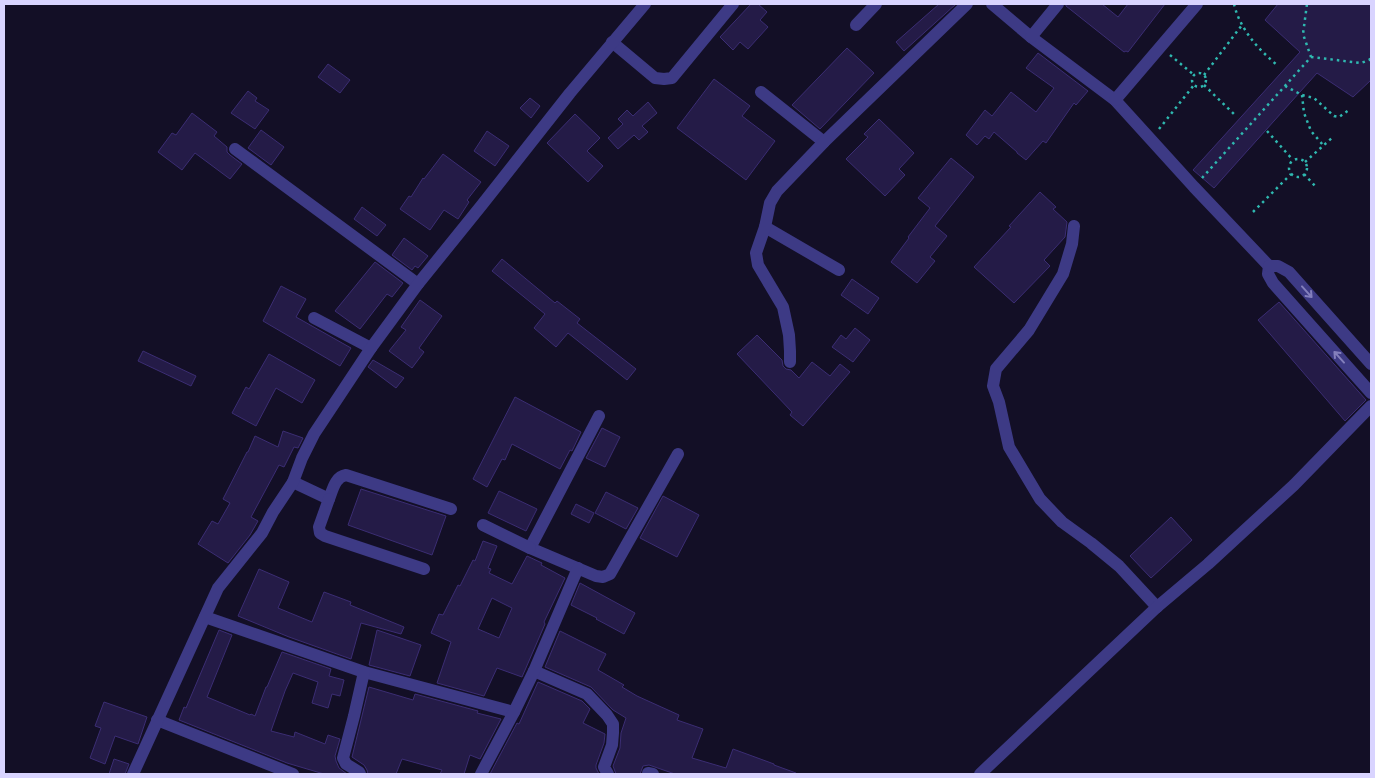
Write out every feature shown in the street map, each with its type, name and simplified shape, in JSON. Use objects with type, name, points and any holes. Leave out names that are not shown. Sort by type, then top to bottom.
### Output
[{"type":"street","points":[[133,774],[218,588],[262,533],[273,512],[293,482],[314,434],[371,348],[418,284],[570,93],[644,4]]},
{"type":"street","points":[[612,42],[656,78],[672,78],[733,4]]},
{"type":"street","points":[[856,25],[876,4]]},
{"type":"street","points":[[790,362],[789,335],[784,307],[758,265],[756,253],[765,227],[770,203],[777,191],[824,142],[967,4]]},
{"type":"street","points":[[992,4],[1031,37],[1115,100],[1269,266],[1278,266],[1289,272],[1371,364]]},
{"type":"street","points":[[1031,37],[1058,4]]},
{"type":"street","points":[[1115,100],[1197,4]]},
{"type":"street","points":[[761,92],[824,142]]},
{"type":"street","points":[[235,149],[418,284]]},
{"type":"street","points":[[1074,226],[1072,244],[1063,274],[1029,330],[996,369],[993,386],[999,402],[1009,447],[1040,499],[1062,522],[1119,566],[1158,607]]},
{"type":"street","points":[[765,227],[839,270]]},
{"type":"street","points":[[1269,266],[1268,274],[1272,283],[1371,393]]},
{"type":"street","points":[[314,318],[371,348]]},
{"type":"street","points":[[980,774],[1158,607],[1294,485],[1371,406]]},
{"type":"street","points":[[530,548],[599,416]]},
{"type":"street","points":[[483,525],[530,548],[596,576],[603,577],[610,574],[678,454]]},
{"type":"street","points":[[424,569],[320,533],[318,527],[337,480],[341,476],[346,475],[451,509]]},
{"type":"street","points":[[293,482],[329,499]]},
{"type":"street","points":[[481,774],[534,671],[578,568]]},
{"type":"street","points":[[205,616],[364,672],[514,712]]},
{"type":"street","points":[[534,671],[587,694],[607,715],[613,724],[612,745],[604,767],[608,774]]},
{"type":"street","points":[[360,774],[346,764],[343,758],[364,672]]},
{"type":"street","points":[[157,720],[293,774]]},
{"type":"street","points":[[648,774],[652,774]]},
{"type":"path","points":[[1234,4],[1242,25],[1251,40],[1276,65]]},
{"type":"path","points":[[1307,4],[1303,34],[1311,57]]},
{"type":"path","points":[[1204,75],[1242,25]]},
{"type":"path","points":[[1168,52],[1194,75]]},
{"type":"path","points":[[1311,57],[1361,63],[1371,58]]},
{"type":"path","points":[[1194,187],[1311,57]]},
{"type":"path","points":[[1194,75],[1200,73],[1204,75]]},
{"type":"path","points":[[1194,75],[1192,82],[1194,85]]},
{"type":"path","points":[[1204,75],[1206,78],[1204,85]]},
{"type":"path","points":[[1194,85],[1201,87],[1204,85]]},
{"type":"path","points":[[1156,133],[1194,85]]},
{"type":"path","points":[[1204,85],[1234,114]]},
{"type":"path","points":[[1286,86],[1302,96],[1314,98],[1336,117],[1349,110]]},
{"type":"path","points":[[1302,96],[1304,113],[1311,131],[1323,145]]},
{"type":"path","points":[[1267,131],[1294,160]]},
{"type":"path","points":[[1305,162],[1333,137]]},
{"type":"path","points":[[1291,174],[1289,170],[1290,162],[1297,159],[1305,162]]},
{"type":"path","points":[[1291,174],[1299,176],[1304,174],[1307,169],[1305,162]]},
{"type":"path","points":[[1253,212],[1291,174]]},
{"type":"path","points":[[1304,174],[1316,188]]},
{"type":"building","points":[[751,4],[758,4],[767,12],[760,20],[768,27],[748,49],[740,42],[733,50],[720,37]]},
{"type":"building","points":[[939,4],[956,4],[904,51],[896,42]]},
{"type":"building","points":[[1066,4],[1102,4],[1118,17],[1128,4],[1165,4],[1128,52],[1124,52],[1066,6]]},
{"type":"building","points":[[1278,4],[1371,4],[1371,80],[1353,97],[1317,73],[1214,188],[1193,170],[1300,52],[1265,20]]},
{"type":"building","points":[[847,48],[874,73],[820,129],[792,105]]},
{"type":"building","points":[[1038,53],[1088,91],[1076,105],[1074,103],[1046,143],[1043,141],[1026,160],[994,132],[989,139],[985,136],[977,145],[966,135],[985,110],[992,116],[1011,92],[1036,112],[1054,88],[1026,68]]},
{"type":"building","points":[[328,64],[350,80],[340,93],[318,77]]},
{"type":"building","points":[[714,79],[750,106],[742,116],[775,141],[746,180],[677,128]]},
{"type":"building","points":[[248,91],[257,98],[255,101],[269,110],[255,129],[231,113]]},
{"type":"building","points":[[530,98],[540,106],[531,118],[520,108]]},
{"type":"building","points":[[648,102],[657,113],[642,126],[648,132],[639,140],[634,135],[618,149],[608,138],[623,124],[618,119],[627,110],[633,116]]},
{"type":"building","points":[[192,113],[217,132],[214,136],[227,147],[227,152],[230,155],[242,164],[230,179],[195,153],[182,170],[158,152],[172,133],[176,135]]},
{"type":"building","points":[[575,114],[600,138],[587,151],[603,166],[588,182],[547,143]]},
{"type":"building","points":[[879,119],[914,153],[899,169],[905,175],[885,196],[846,159],[868,137],[864,134]]},
{"type":"building","points":[[261,130],[284,147],[271,165],[248,148]]},
{"type":"building","points":[[487,131],[509,146],[495,166],[474,151]]},
{"type":"building","points":[[443,154],[481,182],[467,200],[469,202],[458,219],[444,210],[430,230],[400,209]]},
{"type":"building","points":[[951,158],[974,177],[935,226],[947,236],[930,257],[935,261],[917,283],[891,262],[930,208],[918,198]]},
{"type":"building","points":[[1040,192],[1056,207],[1053,209],[1067,222],[1065,237],[1044,260],[1050,266],[1014,303],[974,267]]},
{"type":"building","points":[[362,207],[386,225],[377,236],[354,219]]},
{"type":"building","points":[[404,238],[428,256],[418,268],[415,266],[412,270],[392,255]]},
{"type":"building","points":[[502,259],[555,303],[557,301],[580,319],[577,323],[636,369],[627,380],[568,333],[556,347],[534,328],[545,314],[492,271]]},
{"type":"building","points":[[375,262],[403,283],[392,297],[387,294],[360,329],[335,311]]},
{"type":"building","points":[[852,279],[879,298],[868,314],[841,295]]},
{"type":"building","points":[[281,286],[306,299],[296,317],[351,348],[340,366],[263,321]]},
{"type":"building","points":[[420,300],[442,316],[419,348],[424,352],[412,368],[389,351],[406,330],[401,327]]},
{"type":"building","points":[[1279,302],[1366,400],[1345,421],[1258,320]]},
{"type":"building","points":[[855,328],[870,340],[853,362],[832,347],[841,335],[846,339]]},
{"type":"building","points":[[757,335],[782,360],[783,366],[791,370],[799,378],[812,362],[830,376],[840,364],[850,372],[803,426],[790,415],[792,412],[737,354]]},
{"type":"building","points":[[143,351],[196,376],[191,386],[138,361]]},
{"type":"building","points":[[269,354],[315,380],[302,403],[276,388],[256,426],[232,413],[246,387],[249,389]]},
{"type":"building","points":[[373,360],[404,378],[396,388],[368,367]]},
{"type":"building","points":[[515,397],[581,432],[572,451],[570,450],[560,469],[512,444],[505,460],[502,459],[487,487],[473,479]]},
{"type":"building","points":[[602,428],[620,437],[605,467],[586,458]]},
{"type":"building","points":[[283,431],[303,438],[298,448],[294,447],[284,467],[279,465],[251,517],[258,521],[250,535],[228,563],[198,544],[212,521],[218,524],[230,503],[223,499],[255,436],[278,447]]},
{"type":"building","points":[[361,489],[446,516],[432,555],[348,525]]},
{"type":"building","points":[[499,491],[537,509],[526,531],[488,513]]},
{"type":"building","points":[[606,492],[638,508],[626,529],[595,513]]},
{"type":"building","points":[[663,496],[699,515],[677,557],[640,538]]},
{"type":"building","points":[[576,504],[594,513],[589,523],[571,514]]},
{"type":"building","points":[[1171,517],[1192,540],[1151,578],[1130,556]]},
{"type":"building","points":[[483,541],[497,546],[488,568],[491,569],[489,573],[512,584],[527,556],[565,578],[544,622],[545,624],[522,677],[497,668],[484,696],[437,683],[451,642],[431,633],[439,614],[443,615],[458,585],[460,586],[473,560],[475,561]],"holes":[[[492,598],[512,608],[499,638],[478,629]]]},
{"type":"building","points":[[259,569],[289,582],[278,608],[312,622],[324,592],[351,602],[350,605],[404,627],[401,634],[361,623],[351,659],[238,616]]},
{"type":"building","points":[[580,583],[635,613],[624,634],[571,605]]},
{"type":"building","points":[[219,630],[232,635],[207,697],[250,715],[255,716],[282,652],[331,669],[329,676],[344,680],[340,696],[332,694],[328,708],[312,703],[318,682],[293,673],[271,731],[294,737],[295,732],[325,744],[328,735],[340,739],[335,756],[336,761],[339,768],[347,774],[324,774],[287,763],[179,720],[184,707],[186,708]]},
{"type":"building","points":[[377,630],[421,645],[410,676],[369,665]]},
{"type":"building","points":[[560,631],[606,654],[598,670],[624,685],[622,687],[679,715],[677,720],[703,729],[692,758],[726,768],[733,749],[796,774],[675,774],[649,765],[643,766],[640,774],[616,774],[613,766],[620,748],[621,733],[626,718],[613,710],[591,687],[545,667]]},
{"type":"building","points":[[538,682],[582,701],[590,709],[583,723],[605,734],[604,743],[596,765],[599,774],[490,774],[517,723],[519,724]]},
{"type":"building","points":[[369,687],[413,700],[415,694],[501,719],[480,759],[470,755],[464,774],[440,774],[442,770],[402,759],[396,774],[368,774],[364,765],[352,757]]},
{"type":"building","points":[[104,702],[147,717],[138,744],[115,736],[105,764],[90,758],[101,728],[95,726]]},
{"type":"building","points":[[114,759],[129,764],[125,774],[109,774]]}]
